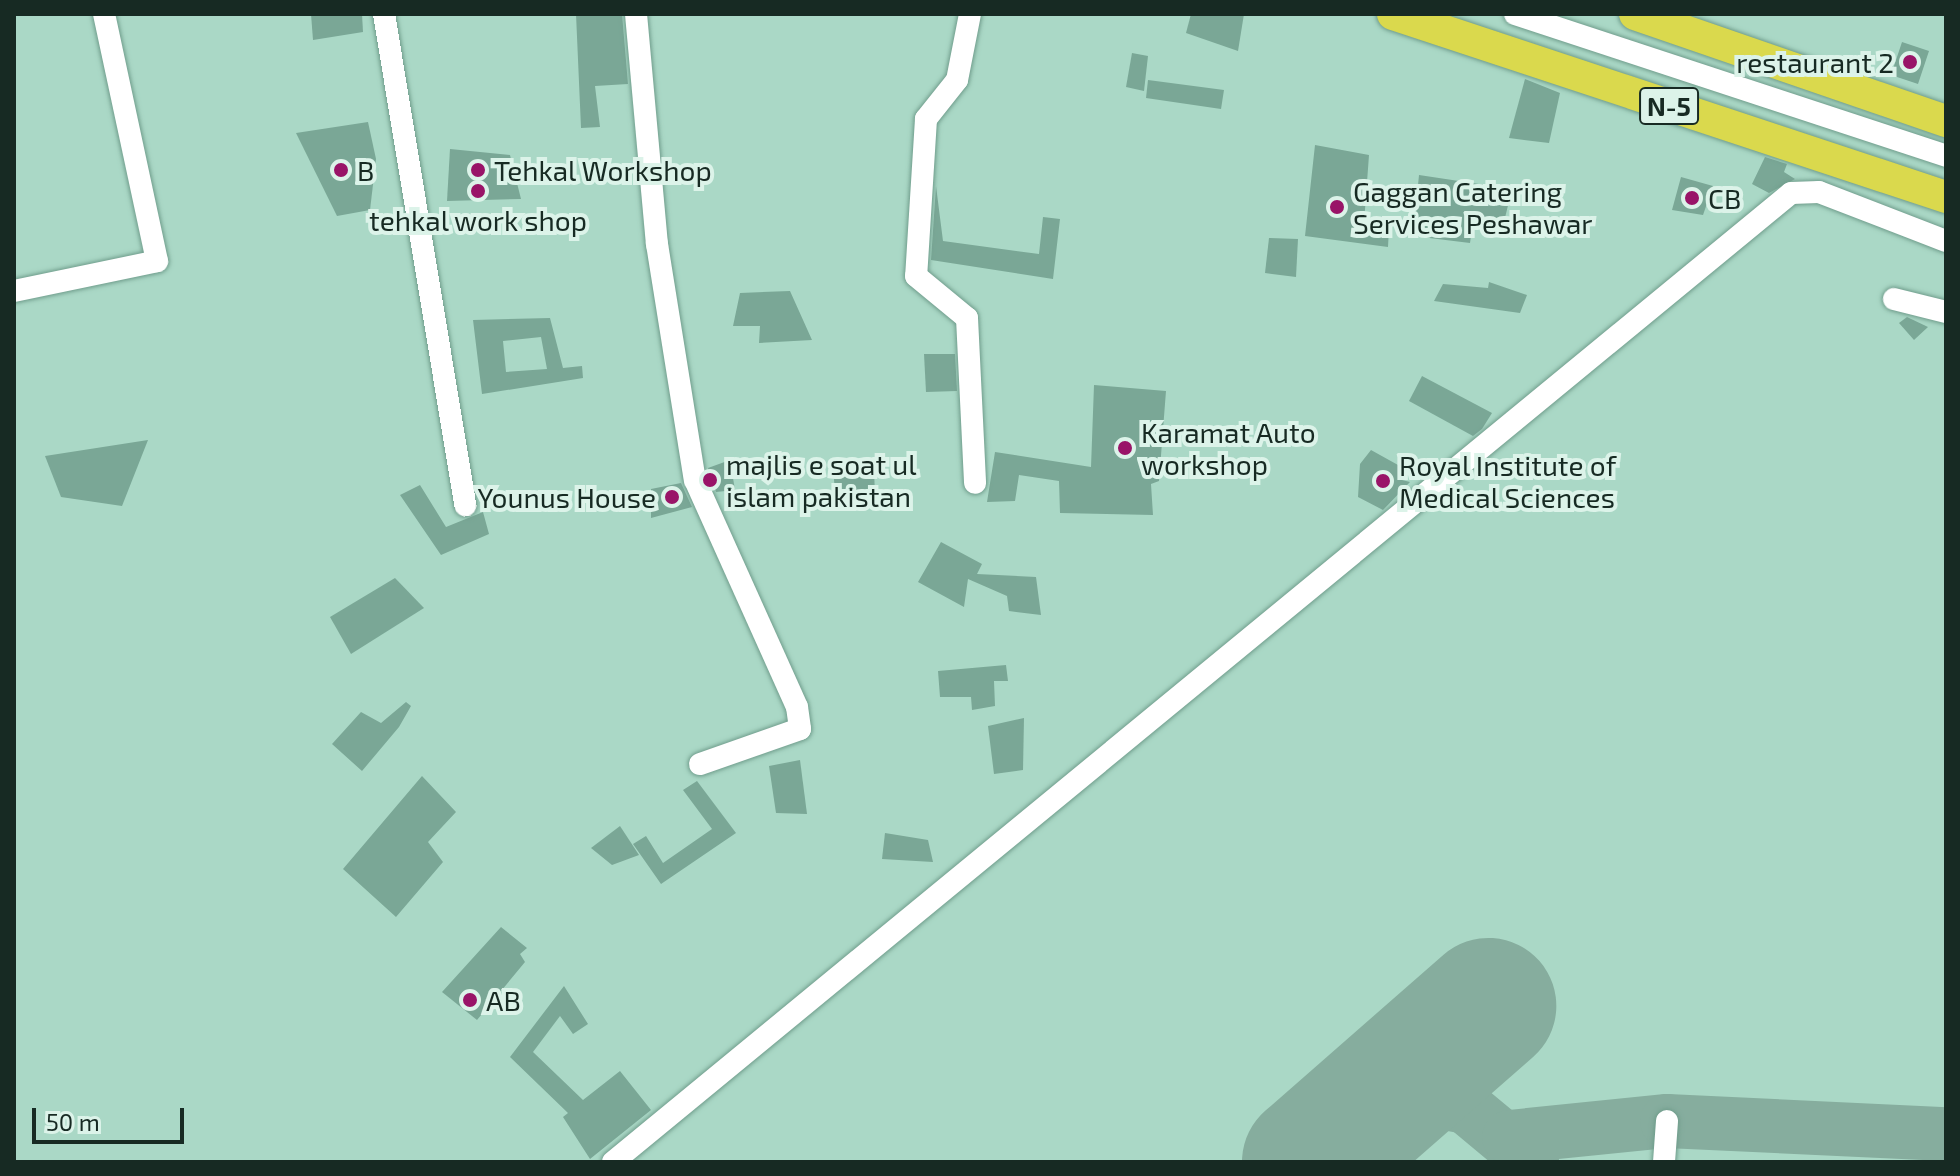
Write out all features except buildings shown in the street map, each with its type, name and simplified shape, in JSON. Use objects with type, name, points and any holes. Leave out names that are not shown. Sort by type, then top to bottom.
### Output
[{"type":"highway","name":"N-5","points":[[1393,14],[1946,197]]},
{"type":"highway","points":[[1635,14],[1946,121]]},
{"type":"street","points":[[14,291],[157,261],[104,14]]},
{"type":"street","points":[[384,14],[465,505]]},
{"type":"street","points":[[636,14],[657,244],[695,480],[797,707],[800,729],[700,764]]},
{"type":"street","points":[[970,14],[957,80],[926,119],[916,276],[967,318],[975,483]]},
{"type":"street","points":[[1515,14],[1946,156]]},
{"type":"street","points":[[1745,52],[1946,113]]},
{"type":"street","points":[[613,1162],[1791,193],[1819,192],[1946,241]]},
{"type":"street","points":[[1894,299],[1946,312]]},
{"type":"street","points":[[1664,1162],[1667,1121]]},
{"type":"taxiway","points":[[1377,1104],[1407,1096],[1466,1107],[1532,1162]]},
{"type":"taxiway","points":[[1509,1137],[1667,1121],[1946,1134]]},
{"type":"runway","points":[[1310,1162],[1488,1006]]},
{"type":"place","name":"restaurant 2","points":[[1910,62]]},
{"type":"place","name":"B","points":[[341,170]]},
{"type":"place","name":"Tehkal Workshop","points":[[478,170]]},
{"type":"place","name":"tehkal work shop","points":[[478,191]]},
{"type":"place","name":"CB","points":[[1692,198]]},
{"type":"place","name":"Gaggan Catering Services Peshawar","points":[[1337,207]]},
{"type":"place","name":"Karamat Auto workshop","points":[[1125,448]]},
{"type":"place","name":"majlis e soat ul islam pakistan","points":[[710,480]]},
{"type":"place","name":"Royal Institute of Medical Sciences","points":[[1383,481]]},
{"type":"place","name":"Younus House","points":[[672,497]]},
{"type":"place","name":"AB","points":[[470,1000]]}]
